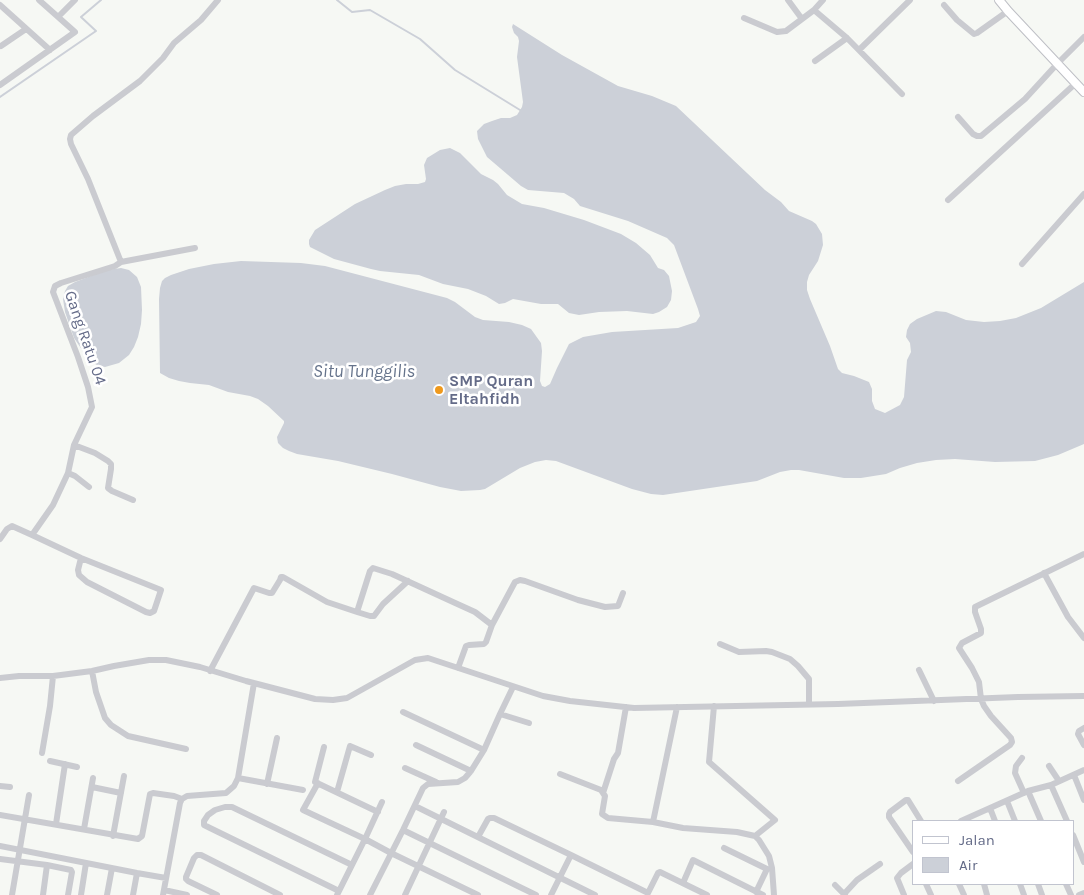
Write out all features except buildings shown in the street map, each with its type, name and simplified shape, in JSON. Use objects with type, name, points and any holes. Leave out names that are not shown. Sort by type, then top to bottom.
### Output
[{"type":"main road","points":[[999,0],[1084,92]]},
{"type":"street","points":[[0,85],[75,32],[39,0]]},
{"type":"street","points":[[58,17],[75,0]]},
{"type":"street","points":[[195,248],[121,262],[70,139],[71,135],[93,116],[140,81],[163,58],[174,43],[201,20],[218,0]]},
{"type":"street","points":[[788,0],[802,19]]},
{"type":"street","points":[[744,18],[777,32],[786,31],[814,10],[822,0]]},
{"type":"street","points":[[859,50],[910,0]]},
{"type":"street","points":[[0,5],[50,50]]},
{"type":"street","points":[[944,5],[957,20],[974,34],[1008,11]]},
{"type":"street","points":[[814,10],[847,38],[902,94]]},
{"type":"street","points":[[0,46],[26,29]]},
{"type":"street","points":[[958,117],[972,134],[982,136],[1025,99],[1084,37]]},
{"type":"street","points":[[815,61],[847,38]]},
{"type":"street","points":[[948,200],[1076,83]]},
{"type":"street","points":[[1022,264],[1084,194]]},
{"type":"street","name":"Gang Ratu 04","points":[[32,534],[53,505],[68,473],[74,445],[92,406],[78,357],[53,289],[61,283],[115,266],[121,262]]},
{"type":"street","points":[[74,445],[95,453],[108,461],[111,464],[108,488],[133,500]]},
{"type":"street","points":[[68,473],[89,487]]},
{"type":"street","points":[[0,539],[7,529],[12,526],[81,558],[161,590],[154,611],[146,612],[87,582],[79,575],[78,570],[81,558]]},
{"type":"street","points":[[958,781],[1012,742],[1011,738],[984,706],[981,699],[979,682],[960,648],[962,642],[981,633],[975,607],[1084,554]]},
{"type":"street","points":[[357,612],[371,569],[375,568],[475,612],[492,625]]},
{"type":"street","points":[[1044,574],[1068,616],[1084,638]]},
{"type":"street","points":[[210,671],[255,588],[272,593],[281,577],[286,578],[327,602],[374,616],[383,604],[408,581]]},
{"type":"street","points":[[458,668],[466,646],[484,644],[486,642],[492,625],[515,582],[525,581],[578,600],[605,607],[618,606],[623,592]]},
{"type":"street","points":[[720,644],[740,652],[772,652],[790,660],[809,679],[809,704]]},
{"type":"street","points":[[0,678],[92,672],[124,664],[166,660],[314,699],[333,700],[347,698],[415,660],[428,658],[543,696],[641,708],[1084,696]]},
{"type":"street","points":[[919,670],[934,701]]},
{"type":"street","points":[[92,672],[96,692],[105,718],[111,725],[128,736],[186,749]]},
{"type":"street","points":[[42,753],[53,676]]},
{"type":"street","points":[[187,895],[164,893],[180,803],[187,796],[226,793],[234,786],[238,778],[254,684]]},
{"type":"street","points":[[370,895],[421,791],[428,784],[458,782],[471,772],[484,750],[514,687]]},
{"type":"street","points":[[653,822],[677,706]]},
{"type":"street","points":[[714,706],[708,762],[774,820],[755,836]]},
{"type":"street","points":[[626,707],[618,753],[614,759],[604,793],[602,814],[608,818],[653,822],[683,828],[737,832],[755,836],[769,856],[774,895]]},
{"type":"street","points":[[403,712],[484,750]]},
{"type":"street","points":[[500,714],[529,723]]},
{"type":"street","points":[[1084,728],[1078,734],[1084,745]]},
{"type":"street","points":[[267,784],[277,738]]},
{"type":"street","points":[[337,792],[350,746],[371,755]]},
{"type":"street","points":[[416,746],[471,772]]},
{"type":"street","points":[[324,747],[315,782],[378,812]]},
{"type":"street","points":[[1022,758],[1016,766],[1015,773],[1040,820]]},
{"type":"street","points":[[50,761],[77,766]]},
{"type":"street","points":[[56,824],[65,764]]},
{"type":"street","points":[[1049,766],[1059,781]]},
{"type":"street","points":[[405,768],[437,783]]},
{"type":"street","points":[[976,818],[990,808],[1026,792],[1084,770]]},
{"type":"street","points":[[560,774],[604,793]]},
{"type":"street","points":[[1074,775],[1084,800]]},
{"type":"street","points":[[113,836],[124,776]]},
{"type":"street","points":[[84,829],[93,778]]},
{"type":"street","points":[[238,778],[303,790]]},
{"type":"street","points":[[318,784],[303,810],[474,894]]},
{"type":"street","points":[[1051,784],[1067,820]]},
{"type":"street","points":[[92,786],[121,792]]},
{"type":"street","points":[[0,788],[10,787]]},
{"type":"street","points":[[0,815],[138,839],[142,836],[150,794],[174,796],[182,799]]},
{"type":"street","points":[[12,895],[29,795]]},
{"type":"street","points":[[911,844],[889,817],[890,812],[908,800],[920,820]]},
{"type":"street","points":[[1007,801],[1015,820]]},
{"type":"street","points":[[352,865],[232,807],[215,810],[204,821],[204,825],[338,893],[352,865],[365,839],[382,802]]},
{"type":"street","points":[[415,806],[442,816],[478,837],[595,895]]},
{"type":"street","points":[[990,808],[995,820]]},
{"type":"street","points":[[406,895],[442,816]]},
{"type":"street","points":[[478,837],[488,820],[494,818],[650,894],[660,872],[707,895]]},
{"type":"street","points":[[403,830],[536,895]]},
{"type":"street","points":[[1074,837],[1084,862]]},
{"type":"street","points":[[0,846],[166,878]]},
{"type":"street","points":[[683,883],[693,860],[760,893],[767,869],[724,848]]},
{"type":"street","points":[[217,895],[186,879],[197,855],[201,855],[280,895]]},
{"type":"street","points":[[551,895],[571,855]]},
{"type":"street","points":[[0,859],[71,870],[68,895]]},
{"type":"street","points":[[81,895],[86,863]]},
{"type":"street","points":[[835,885],[844,894],[857,880],[880,864]]},
{"type":"street","points":[[43,895],[47,865]]},
{"type":"street","points":[[904,895],[897,878],[912,865]]},
{"type":"street","points":[[107,895],[112,868]]},
{"type":"street","points":[[133,895],[137,873]]},
{"type":"street","points":[[1079,895],[1084,893]]},
{"type":"water","name":"Situ Tunggilis","points":[[513,24],[562,55],[618,86],[652,96],[676,106],[789,211],[816,224],[822,234],[823,245],[818,261],[809,275],[807,290],[838,369],[842,373],[869,382],[875,409],[885,413],[900,405],[904,397],[907,360],[911,352],[910,343],[906,337],[907,330],[910,324],[917,319],[936,311],[946,312],[966,320],[984,322],[1016,318],[1041,308],[1084,282],[1084,444],[1058,455],[1035,461],[936,460],[917,463],[886,474],[861,478],[844,478],[791,470],[757,481],[663,495],[632,489],[556,461],[546,460],[520,468],[485,489],[461,491],[289,451],[278,443],[277,437],[284,421],[258,399],[228,392],[209,385],[179,381],[160,373],[159,299],[162,281],[171,275],[189,269],[241,261],[301,263],[325,266],[447,298],[475,317],[483,320],[522,325],[531,329],[541,343],[540,381],[542,386],[545,387],[550,384],[569,344],[583,337],[612,332],[678,328],[696,322],[700,316],[698,309],[674,245],[667,238],[628,221],[580,206],[574,199],[564,193],[528,190],[487,157],[478,139],[477,131],[484,124],[517,115],[523,102],[517,57],[519,41],[514,33]]},
{"type":"water","points":[[450,148],[460,153],[481,174],[493,180],[507,195],[522,204],[544,208],[584,220],[621,234],[636,243],[650,255],[658,268],[664,270],[669,276],[672,291],[671,300],[667,307],[653,314],[627,311],[579,315],[569,313],[558,304],[541,304],[513,299],[499,304],[486,296],[468,289],[443,284],[419,275],[371,269],[334,259],[310,247],[309,240],[315,230],[355,204],[395,186],[425,182],[424,165],[427,158],[440,150]]},
{"type":"water","points":[[121,268],[129,270],[137,277],[141,287],[141,324],[138,337],[129,355],[119,363],[105,367],[89,360],[74,338],[65,312],[63,299],[68,286],[75,282],[107,270]]},
{"type":"waterway","points":[[0,97],[96,31],[81,17],[101,0]]},
{"type":"waterway","points":[[337,0],[352,12],[370,10],[420,39],[455,70],[520,110]]},
{"type":"place","name":"SMP Quran Eltahfidh","points":[[439,390]]}]
